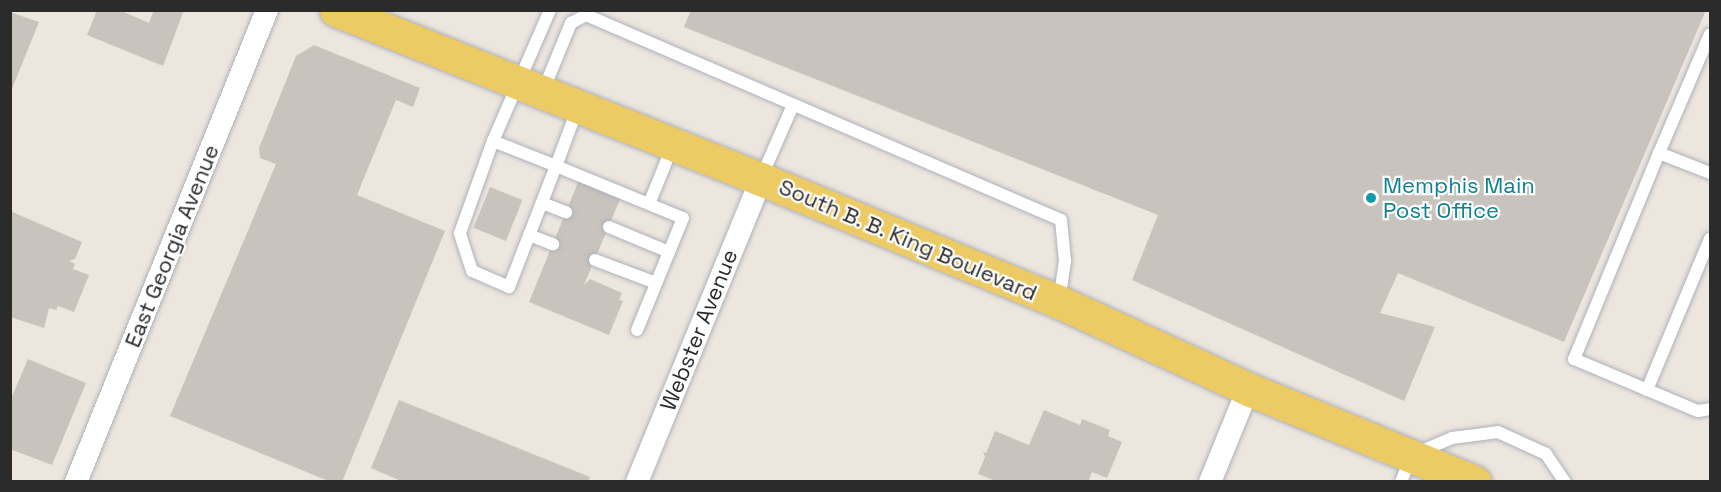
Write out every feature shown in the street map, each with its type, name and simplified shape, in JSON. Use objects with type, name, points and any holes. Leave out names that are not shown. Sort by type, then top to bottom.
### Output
[{"type":"main road","name":"South B. B. King Boulevard","points":[[336,10],[761,179],[1059,302],[1248,389],[1407,468],[1475,482]]},
{"type":"street","name":"East Georgia Avenue","points":[[76,482],[267,10]]},
{"type":"street","name":"Webster Avenue","points":[[637,482],[761,179]]},
{"type":"street","points":[[1210,482],[1248,389]]},
{"type":"lane","points":[[531,87],[550,10]]},
{"type":"lane","points":[[578,106],[509,287],[472,271],[460,233],[493,141],[531,87],[571,23],[586,15],[1061,220],[1065,261],[1059,302]]},
{"type":"lane","points":[[1710,34],[1574,359],[1698,411],[1710,409]]},
{"type":"lane","points":[[761,179],[793,105]]},
{"type":"lane","points":[[493,141],[683,218],[637,330]]},
{"type":"lane","points":[[649,204],[674,144]]},
{"type":"lane","points":[[1659,153],[1710,173]]},
{"type":"lane","points":[[542,203],[566,212]]},
{"type":"lane","points":[[609,227],[669,252]]},
{"type":"lane","points":[[529,235],[553,244]]},
{"type":"lane","points":[[1647,390],[1710,239]]},
{"type":"lane","points":[[595,260],[656,283]]},
{"type":"lane","points":[[1407,468],[1452,438],[1498,432],[1546,454],[1565,482]]},
{"type":"building","points":[[97,10],[119,10],[149,23],[154,10],[184,10],[163,66],[87,35]]},
{"type":"building","name":"Memphis Main Post Office","points":[[691,10],[1706,10],[1564,342],[1398,273],[1380,313],[1435,327],[1404,401],[1132,280],[1158,215],[684,27]]},
{"type":"building","points":[[10,12],[39,22],[11,91],[10,91]]},
{"type":"building","points":[[314,45],[420,88],[413,107],[396,100],[357,195],[445,231],[342,482],[331,482],[170,416],[276,164],[260,158],[259,148],[296,56]]},
{"type":"building","points":[[579,180],[621,197],[584,285],[590,279],[622,293],[619,300],[623,301],[609,335],[529,302]]},
{"type":"building","points":[[490,187],[522,200],[506,241],[474,228]]},
{"type":"building","points":[[10,211],[82,242],[75,259],[69,261],[75,264],[73,269],[89,275],[74,312],[58,306],[56,310],[49,308],[44,328],[10,317]]},
{"type":"building","points":[[28,359],[86,383],[52,465],[10,449],[10,401]]},
{"type":"building","points":[[399,400],[590,477],[588,482],[403,482],[371,468]]},
{"type":"building","points":[[1044,410],[1080,425],[1082,419],[1110,430],[1108,436],[1122,442],[1107,478],[1092,472],[1088,482],[998,482],[978,474],[985,457],[983,452],[986,453],[995,431],[1029,445]]},
{"type":"place","name":"Memphis Main Post Office","points":[[1371,198]]}]
